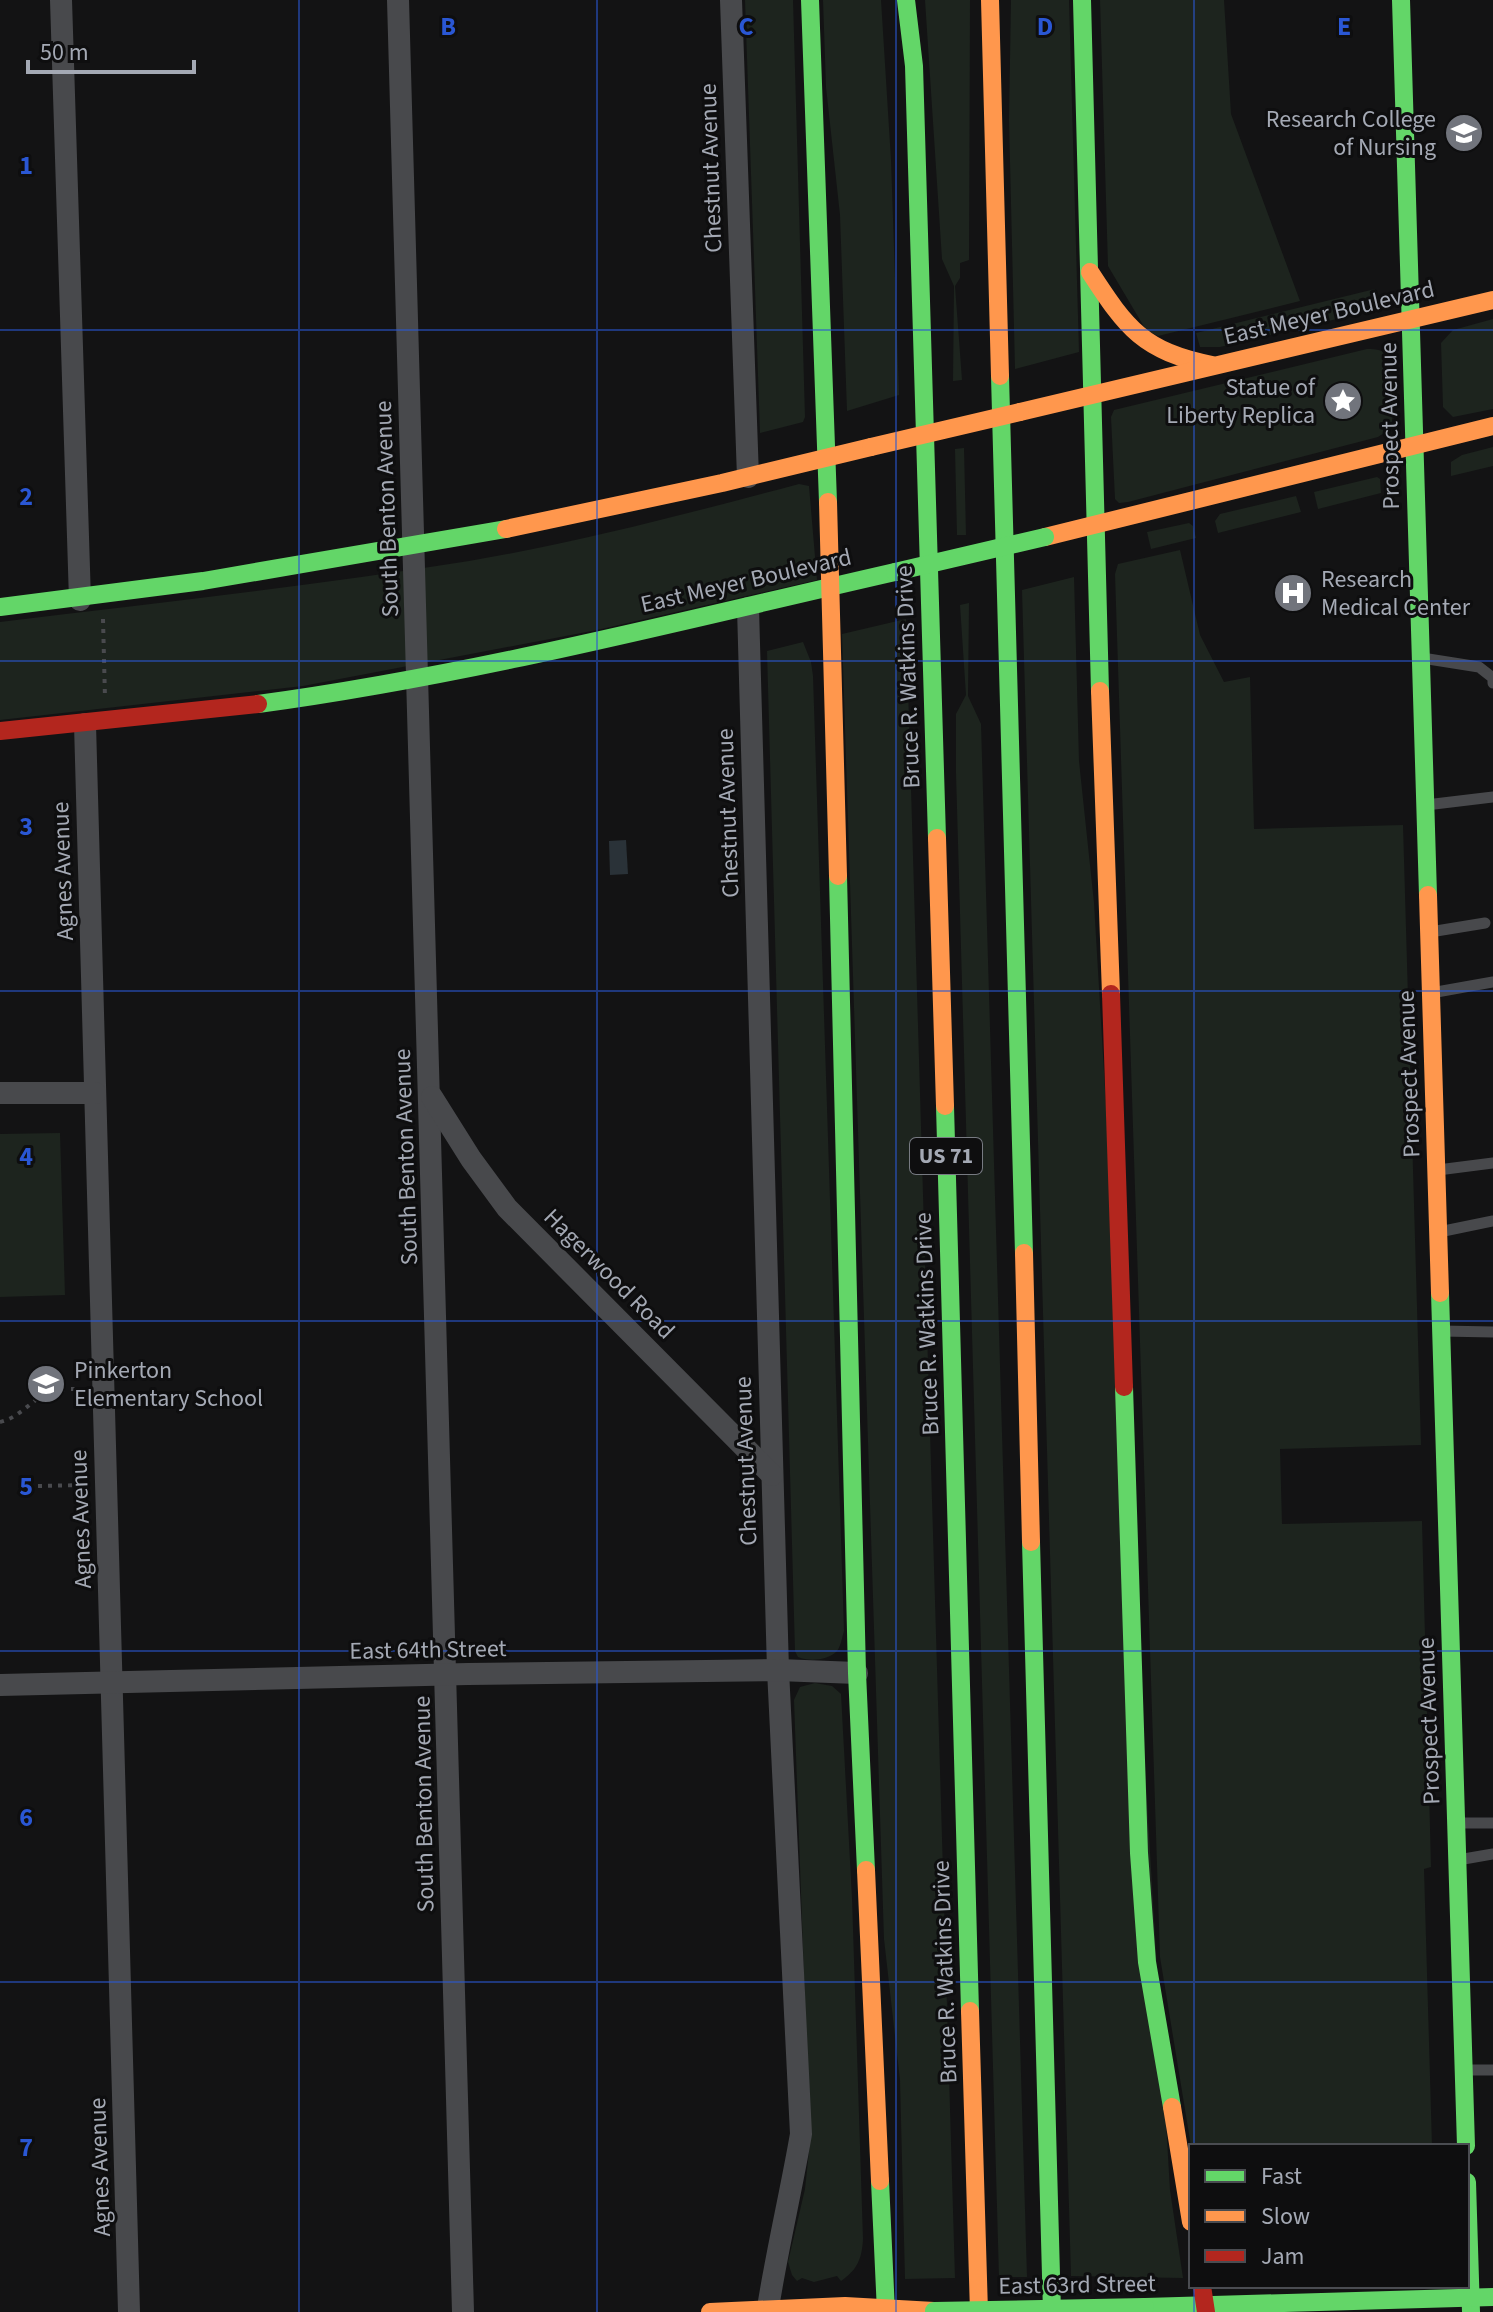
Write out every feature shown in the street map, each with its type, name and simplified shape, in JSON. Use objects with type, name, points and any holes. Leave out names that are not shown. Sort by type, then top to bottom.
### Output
[{"type":"main road","points":[[810,0],[831,586],[857,1673],[886,2311]]},
{"type":"main road","name":"Bruce R. Watkins Drive","points":[[906,0],[914,66],[917,142],[979,2312]]},
{"type":"main road","points":[[990,0],[1052,2312]]},
{"type":"main road","points":[[1082,0],[1095,526],[1139,1853],[1147,1962],[1189,2210]]},
{"type":"main road","name":"Prospect Avenue","points":[[1401,0],[1466,2144]]},
{"type":"main road","points":[[1090,272],[1128,326],[1147,344],[1170,355],[1212,365]]},
{"type":"main road","name":"East Meyer Boulevard","points":[[0,607],[80,600],[415,547],[827,459],[1493,300]]},
{"type":"main road","name":"East Meyer Boulevard","points":[[0,731],[228,708],[418,678],[748,608],[1095,526],[1493,426]]},
{"type":"main road","points":[[1469,2243],[1471,2304]]},
{"type":"main road","points":[[1202,2288],[1206,2309]]},
{"type":"main road","name":"East 63rd Street","points":[[710,2312],[845,2306],[886,2311],[934,2311],[1471,2304],[1493,2297]]},
{"type":"street","points":[[61,0],[80,600]]},
{"type":"street","name":"South Benton Avenue","points":[[398,0],[463,2312]]},
{"type":"street","name":"Chestnut Avenue","points":[[731,0],[748,477]]},
{"type":"street","name":"Chestnut Avenue","points":[[748,608],[778,1670],[801,2134],[768,2308]]},
{"type":"street","name":"Agnes Avenue","points":[[85,724],[129,2312]]},
{"type":"street","points":[[0,1093],[95,1093]]},
{"type":"street","name":"Hagerwood Road","points":[[430,1093],[471,1159],[507,1208],[772,1475]]},
{"type":"street","name":"East 64th Street","points":[[0,1685],[778,1670],[857,1673]]},
{"type":"lane","points":[[1421,658],[1479,667],[1493,678],[1493,683]]},
{"type":"lane","points":[[1425,805],[1493,797]]},
{"type":"lane","points":[[1429,933],[1485,923]]},
{"type":"lane","points":[[1431,994],[1493,982]]},
{"type":"lane","points":[[1436,1170],[1493,1163]]},
{"type":"lane","points":[[1438,1232],[1493,1221]]},
{"type":"lane","points":[[1441,1331],[1493,1332]]},
{"type":"lane","points":[[1456,1823],[1493,1823]]},
{"type":"lane","points":[[1457,1860],[1493,1854]]},
{"type":"lane","points":[[1464,2070],[1493,2070]]},
{"type":"path","points":[[103,617],[105,708]]},
{"type":"path","points":[[0,1422],[8,1420],[46,1393],[60,1389],[85,1391]]},
{"type":"path","points":[[38,1486],[88,1485]]},
{"type":"shaded area","points":[[745,0],[793,0],[805,417],[803,422],[760,433]]},
{"type":"shaded area","points":[[823,0],[881,0],[891,160],[899,395],[847,411],[840,215],[826,87]]},
{"type":"shaded area","points":[[925,0],[970,0],[969,260],[960,263],[960,278],[955,286],[962,380],[953,381],[954,286],[942,259]]},
{"type":"shaded area","points":[[1011,0],[1069,0],[1079,352],[1015,369],[1009,120]]},
{"type":"shaded area","points":[[1100,0],[1224,0],[1231,114],[1300,301],[1158,336],[1146,330],[1108,266]]},
{"type":"shaded area","points":[[1375,289],[1376,307],[1370,311],[1220,347],[1200,347],[1196,333]]},
{"type":"shaded area","points":[[1493,319],[1493,409],[1453,417],[1443,407],[1441,343],[1453,330]]},
{"type":"shaded area","points":[[1367,349],[1386,353],[1393,371],[1392,419],[1389,428],[1378,437],[1128,502],[1119,503],[1115,499],[1111,417],[1114,410]]},
{"type":"shaded area","points":[[1493,447],[1493,466],[1451,476],[1451,462],[1462,455]]},
{"type":"shaded area","points":[[964,448],[966,535],[957,535],[955,449]]},
{"type":"shaded area","points":[[1377,477],[1380,479],[1381,493],[1318,509],[1314,492]]},
{"type":"shaded area","points":[[799,484],[809,486],[817,580],[597,630],[303,686],[0,720],[0,622],[469,561],[593,536]]},
{"type":"shaded area","points":[[1296,496],[1301,512],[1218,533],[1215,521],[1220,514]]},
{"type":"shaded area","points":[[1189,523],[1196,538],[1151,549],[1147,532]]},
{"type":"shaded area","points":[[1180,550],[1200,635],[1224,682],[1250,677],[1254,829],[1403,825],[1421,1445],[1280,1449],[1282,1524],[1422,1521],[1431,1867],[1424,1869],[1432,2144],[1191,2144],[1160,1957],[1115,574],[1118,564]]},
{"type":"shaded area","points":[[1074,577],[1079,761],[1094,903],[1170,2190],[1183,2278],[1071,2276],[1022,590]]},
{"type":"shaded area","points":[[969,603],[968,696],[981,724],[1027,2277],[999,2277],[956,773],[956,714],[966,695],[960,605]]},
{"type":"shaded area","points":[[906,619],[955,2278],[905,2279],[900,2080],[884,1939],[842,634]]},
{"type":"shaded area","points":[[803,642],[813,676],[844,1631],[837,1651],[813,1660],[798,1657],[795,1651],[767,651]]},
{"type":"shaded area","points":[[626,840],[628,874],[610,875],[609,841]]},
{"type":"shaded area","points":[[60,1133],[65,1295],[0,1297],[0,1134]]},
{"type":"shaded area","points":[[815,1683],[832,1686],[841,1694],[852,1898],[863,2239],[858,2263],[846,2277],[841,2281],[837,2276],[814,2282],[802,2278],[797,2281],[788,2262],[805,2189],[810,2142],[794,1700],[800,1687]]},
{"type":"traffic: fast","points":[[810,0],[828,502]]},
{"type":"traffic: fast","points":[[906,0],[914,66],[937,838]]},
{"type":"traffic: fast","points":[[1082,0],[1100,691]]},
{"type":"traffic: fast","points":[[1401,0],[1428,895]]},
{"type":"traffic: fast","points":[[1000,376],[1024,1253]]},
{"type":"traffic: fast","points":[[0,607],[203,581],[506,529]]},
{"type":"traffic: fast","points":[[895,572],[1045,537]]},
{"type":"traffic: fast","points":[[258,704],[498,662],[895,572]]},
{"type":"traffic: fast","points":[[838,876],[857,1673],[866,1870]]},
{"type":"traffic: fast","points":[[945,1106],[970,2011]]},
{"type":"traffic: fast","points":[[1440,1293],[1466,2144]]},
{"type":"traffic: fast","points":[[1124,1387],[1139,1853],[1147,1962],[1172,2107]]},
{"type":"traffic: fast","points":[[1031,1542],[1052,2312]]},
{"type":"traffic: fast","points":[[880,2181],[886,2312]]},
{"type":"traffic: fast","points":[[1469,2247],[1471,2312]]},
{"type":"traffic: fast","points":[[1145,2307],[1493,2297]]},
{"type":"traffic: fast","points":[[934,2311],[1145,2307]]},
{"type":"traffic: slow","points":[[990,0],[1000,376]]},
{"type":"traffic: slow","points":[[1090,272],[1115,309],[1139,335],[1169,353],[1212,365]]},
{"type":"traffic: slow","points":[[1020,412],[1493,300]]},
{"type":"traffic: slow","points":[[871,447],[1020,412]]},
{"type":"traffic: slow","points":[[1045,537],[1493,426]]},
{"type":"traffic: slow","points":[[506,529],[722,483],[871,447]]},
{"type":"traffic: slow","points":[[828,502],[838,876]]},
{"type":"traffic: slow","points":[[1100,691],[1111,994]]},
{"type":"traffic: slow","points":[[937,838],[945,1106]]},
{"type":"traffic: slow","points":[[1428,895],[1440,1293]]},
{"type":"traffic: slow","points":[[1024,1253],[1031,1542]]},
{"type":"traffic: slow","points":[[866,1870],[880,2181]]},
{"type":"traffic: slow","points":[[970,2011],[979,2312]]},
{"type":"traffic: slow","points":[[1172,2107],[1189,2210]]},
{"type":"traffic: slow","points":[[710,2312],[845,2306],[934,2311]]},
{"type":"traffic: jam","points":[[0,731],[258,704]]},
{"type":"traffic: jam","points":[[1111,994],[1124,1387]]},
{"type":"traffic: jam","points":[[1202,2288],[1206,2312]]},
{"type":"place","name":"Research College of Nursing","points":[[1464,133]]},
{"type":"place","name":"Statue of Liberty Replica","points":[[1343,401]]},
{"type":"place","name":"Research Medical Center","points":[[1293,593]]},
{"type":"place","name":"Pinkerton Elementary School","points":[[46,1384]]}]
